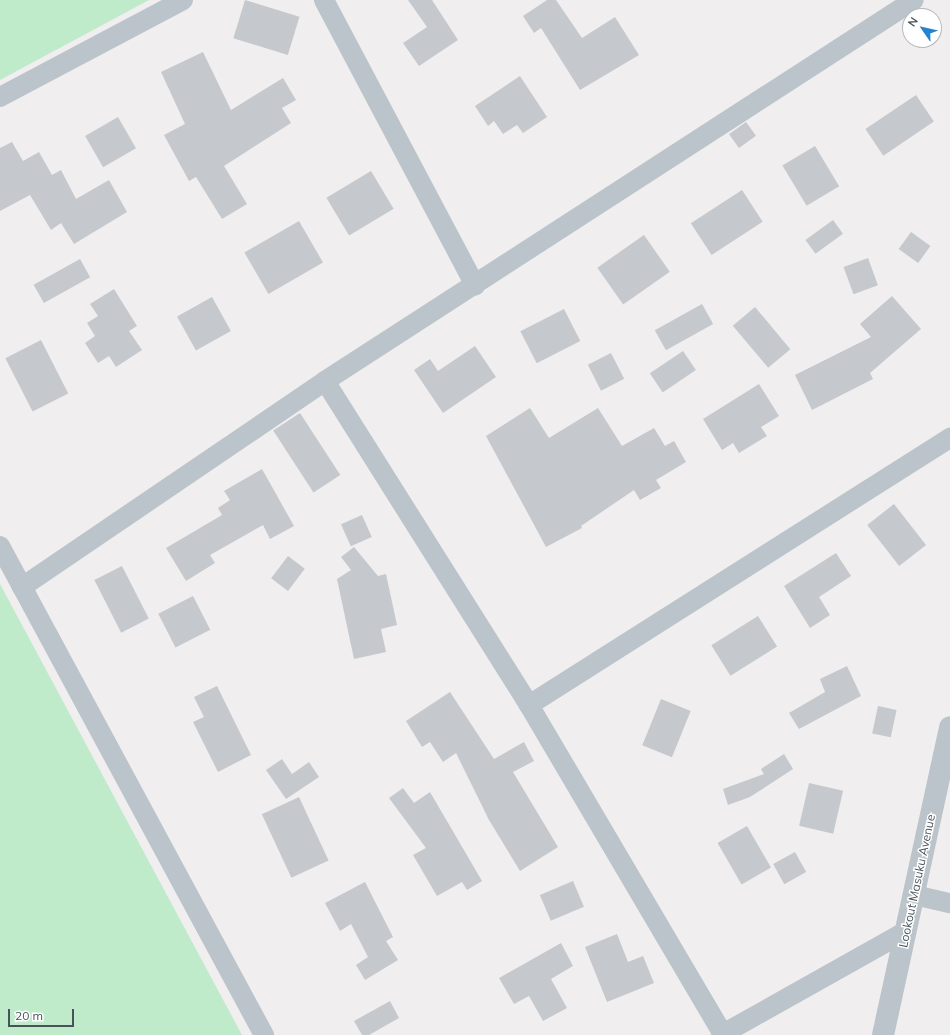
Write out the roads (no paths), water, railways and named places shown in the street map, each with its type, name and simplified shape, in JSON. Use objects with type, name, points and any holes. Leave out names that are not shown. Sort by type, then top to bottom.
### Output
[{"type":"street","points":[[0,97],[183,0]]},
{"type":"street","points":[[324,0],[475,285]]},
{"type":"street","points":[[22,587],[325,381],[914,0]]},
{"type":"street","points":[[325,381],[529,704],[722,1034],[906,931]]},
{"type":"street","points":[[529,704],[950,438]]},
{"type":"street","points":[[0,546],[264,1035]]},
{"type":"street","name":"Lookout Masuku Avenue","points":[[883,1035],[950,727]]},
{"type":"street","points":[[914,895],[950,903]]}]
